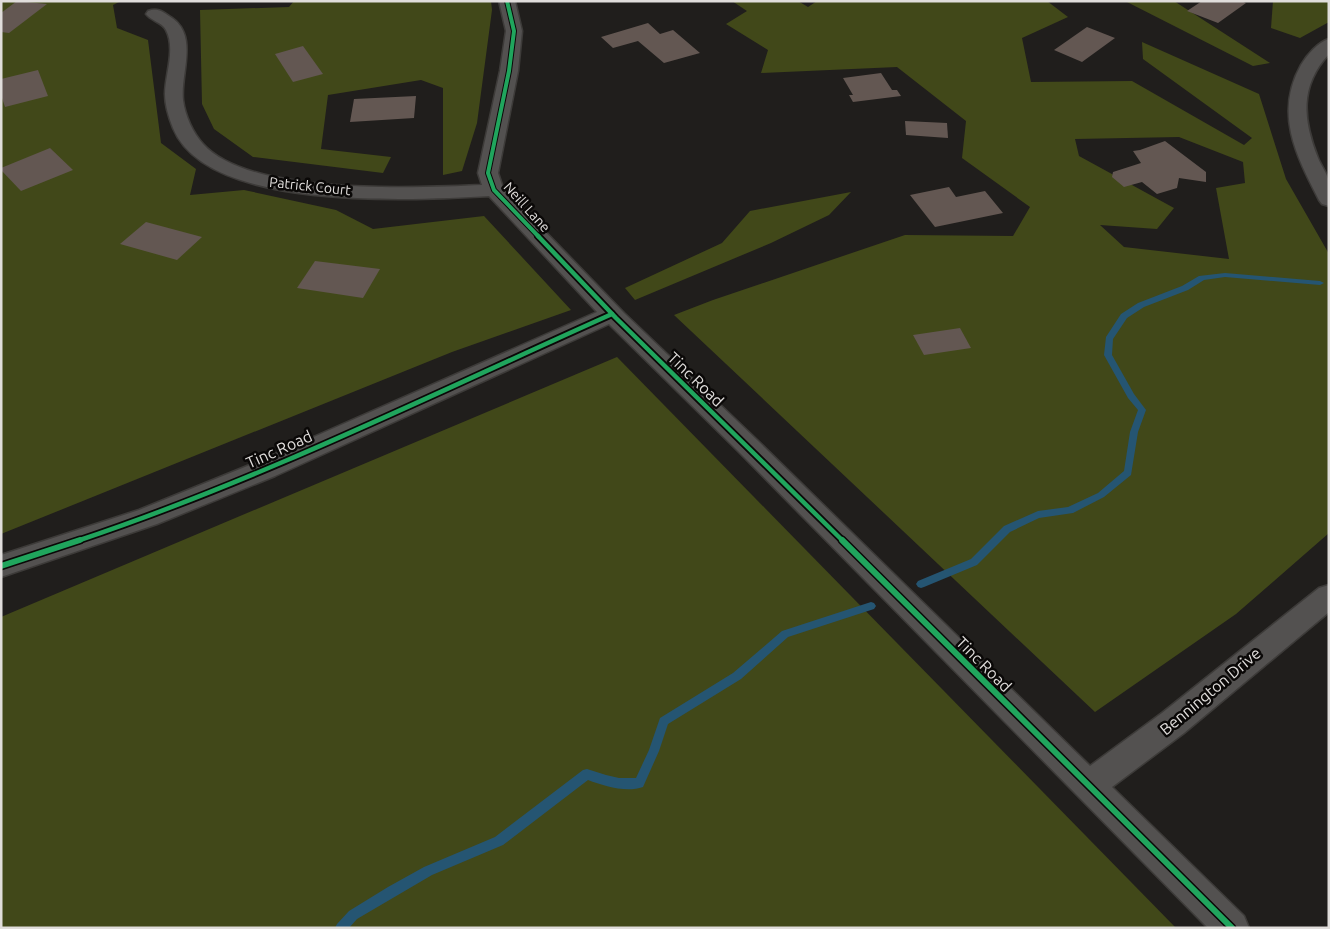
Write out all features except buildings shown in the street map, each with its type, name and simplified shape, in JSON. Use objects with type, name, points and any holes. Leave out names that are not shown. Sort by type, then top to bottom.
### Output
[{"type":"street","name":"Neill Lane","points":[[507,1],[514,31],[509,71],[488,173],[494,190],[612,314]]},
{"type":"street","name":"Patrick Court","points":[[154,14],[172,25],[178,42],[173,98],[177,121],[184,135],[198,151],[228,170],[256,180],[309,188],[436,194],[494,190]]},
{"type":"street","points":[[1329,44],[1308,66],[1300,86],[1295,107],[1304,151],[1329,200]]},
{"type":"street","name":"Tinc Road","points":[[1,566],[148,517],[266,469],[612,314],[748,446],[1232,928]]},
{"type":"street","name":"Bennington Drive","points":[[1089,785],[1173,723],[1329,596]]},
{"type":"green space","points":[[1,1],[121,1],[113,5],[117,28],[148,40],[161,143],[196,169],[190,195],[244,190],[336,210],[373,229],[484,216],[571,310],[452,352],[1,534]]},
{"type":"green space","points":[[294,1],[491,1],[492,10],[477,123],[462,171],[443,175],[443,88],[421,80],[328,95],[321,149],[391,157],[383,173],[253,157],[214,129],[202,104],[200,10],[289,7]]},
{"type":"green space","points":[[732,1],[798,1],[808,7],[817,1],[1047,1],[1068,17],[1022,38],[1031,82],[1132,81],[1244,145],[1252,138],[1143,59],[1142,42],[1259,94],[1286,179],[1329,254],[1329,533],[1236,614],[1095,712],[674,315],[905,235],[1013,236],[1030,207],[962,158],[966,121],[897,67],[761,73],[768,50],[726,24],[747,11]],"holes":[[[1179,137],[1243,162],[1245,183],[1216,188],[1229,259],[1124,247],[1100,225],[1157,229],[1174,208],[1079,156],[1075,139]]]},
{"type":"green space","points":[[1125,1],[1174,1],[1270,63],[1253,66]]},
{"type":"green space","points":[[1273,1],[1329,1],[1329,22],[1300,38],[1271,28]]},
{"type":"green space","points":[[851,192],[829,215],[771,243],[635,300],[625,288],[722,243],[750,211]]},
{"type":"green space","points":[[617,357],[1176,928],[1,928],[1,617]]},
{"type":"waterway","points":[[921,584],[974,562],[1007,529],[1038,515],[1070,510],[1101,495],[1128,473],[1134,432],[1142,410],[1131,396],[1108,355],[1109,339],[1124,316],[1141,305],[1185,288],[1202,278],[1225,275],[1320,283]]},
{"type":"waterway","points":[[341,928],[353,915],[428,871],[499,841],[587,774],[613,782],[639,783],[654,751],[664,721],[737,676],[785,634],[871,606]]},
{"type":"cycle path","points":[[507,1],[514,31],[509,71],[488,173],[494,190],[616,318],[748,446],[1232,928]]},
{"type":"cycle path","points":[[1,566],[148,517],[266,469],[612,314]]}]
